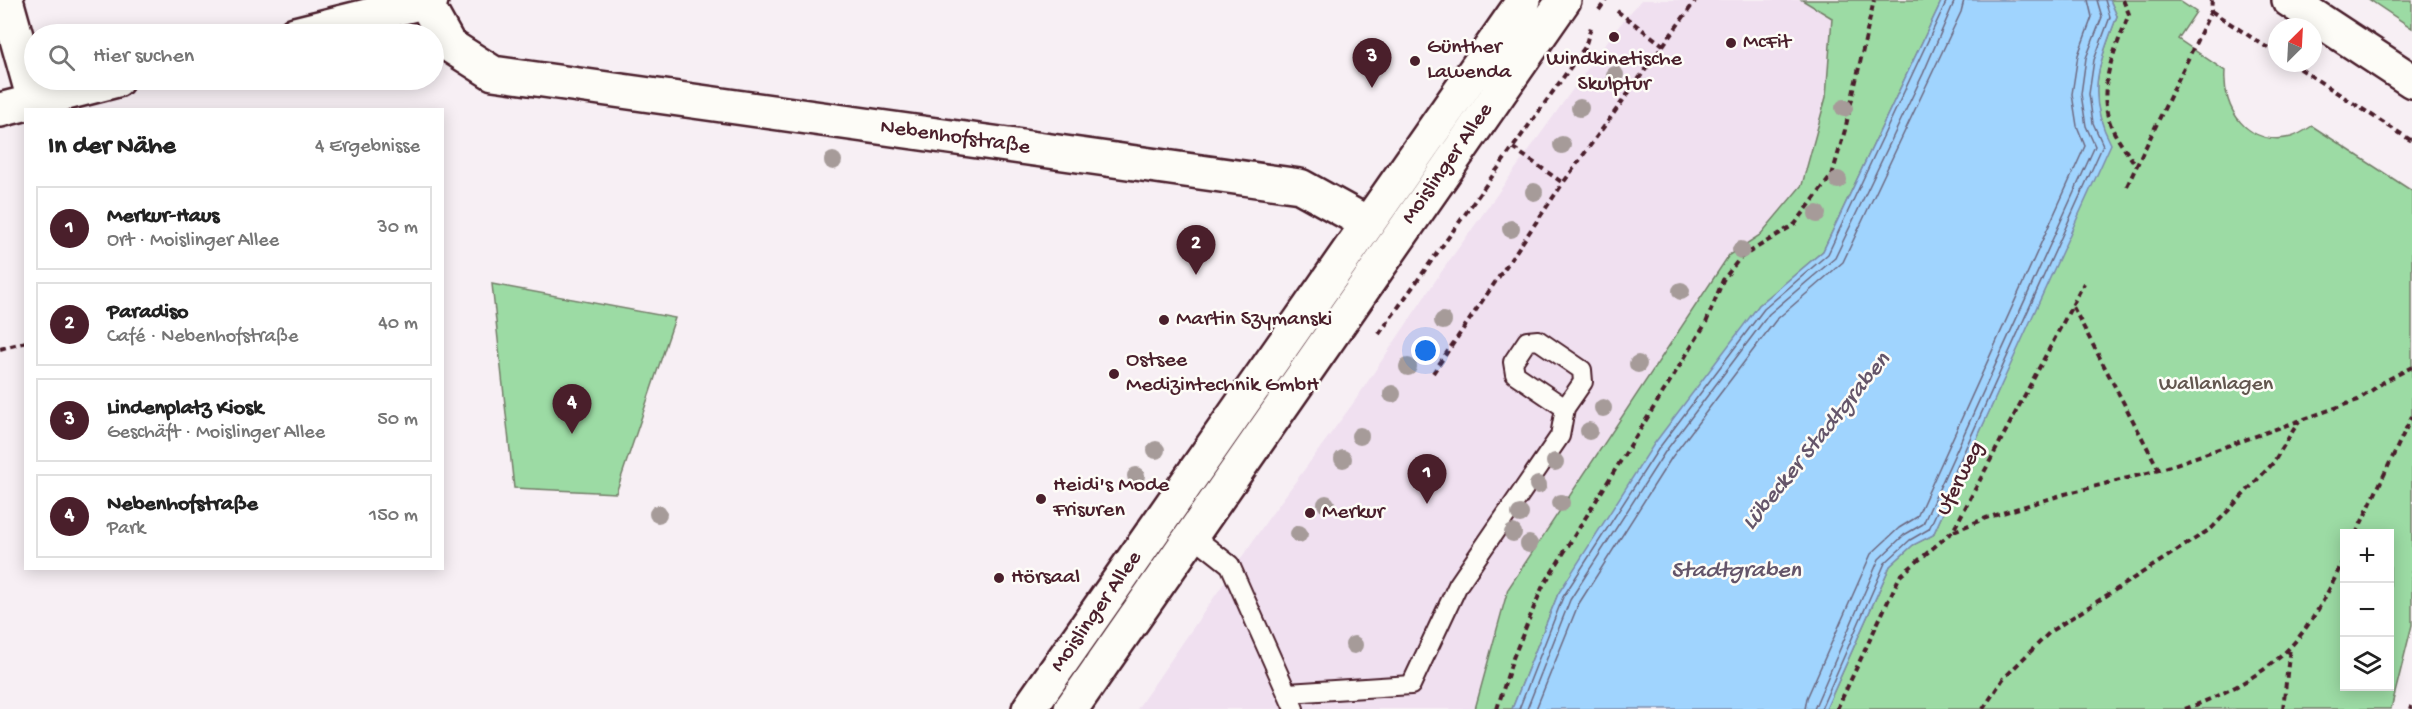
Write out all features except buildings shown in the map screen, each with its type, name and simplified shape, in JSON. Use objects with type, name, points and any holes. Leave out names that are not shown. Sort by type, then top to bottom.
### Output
[{"type":"main road","points":[[6,0],[24,64]]},
{"type":"main road","name":"Moislinger Allee","points":[[1029,709],[1524,0]]},
{"type":"main road","name":"Moislinger Allee","points":[[1071,709],[1564,0]]},
{"type":"main road","points":[[2289,0],[2412,81]]},
{"type":"main road","points":[[336,24],[428,1]]},
{"type":"main road","name":"Nebenhofstraße","points":[[428,1],[439,24]]},
{"type":"main road","name":"Nebenhofstraße","points":[[444,35],[449,45],[493,73],[1300,186],[1367,223]]},
{"type":"main road","points":[[31,90],[34,100]]},
{"type":"main road","points":[[0,110],[76,90]]},
{"type":"main road","name":"Moislinger Allee","points":[[1367,223],[1395,241]]},
{"type":"main road","points":[[1165,514],[1192,535]]},
{"type":"lane","points":[[1192,535],[1230,565],[1291,701],[1411,685],[1458,585],[1560,435],[1565,408]]},
{"type":"path","points":[[1433,373],[1563,183],[1696,0]]},
{"type":"path","points":[[1497,709],[1513,658],[1542,588],[1706,323],[1723,280],[1740,258],[1796,224],[1832,175],[1845,130],[1874,0]]},
{"type":"path","points":[[2123,0],[2129,14],[2109,65],[2104,97],[2112,130],[2136,166]]},
{"type":"path","points":[[2127,186],[2211,11],[2212,0]]},
{"type":"path","points":[[1617,11],[1663,45]]},
{"type":"path","points":[[2211,11],[2268,48]]},
{"type":"path","points":[[2305,72],[2412,141]]},
{"type":"path","points":[[1513,148],[1563,183]]},
{"type":"path","name":"Uferweg","points":[[1837,709],[1900,576],[1953,531],[2084,283]]},
{"type":"path","points":[[2073,307],[2158,470]]},
{"type":"path","points":[[0,349],[24,343]]},
{"type":"path","points":[[1953,531],[1986,518],[2065,494],[2158,470],[2358,400],[2385,381],[2412,367]]},
{"type":"path","points":[[2358,529],[2412,416]]},
{"type":"path","points":[[1983,709],[2003,679],[2050,631],[2212,528],[2273,463],[2300,420]]},
{"type":"path","points":[[2185,709],[2264,668],[2290,647],[2304,630],[2340,565]]},
{"type":"path","points":[[2283,709],[2290,647]]},
{"type":"shaded area","points":[[1641,0],[1802,0],[1832,18],[1826,97],[1802,185],[1760,235],[1729,255],[1508,589],[1475,709],[1137,709],[1268,519],[1354,402],[1444,268],[1614,32]]},
{"type":"green space","points":[[1802,0],[1942,0],[1823,251],[1759,305],[1558,594],[1512,709],[1475,709],[1508,589],[1729,255],[1760,235],[1802,185],[1826,97],[1832,18]]},
{"type":"green space","name":"Wallanlagen","points":[[2110,0],[2178,0],[2196,12],[2178,39],[2225,71],[2225,85],[2233,112],[2250,131],[2276,139],[2294,136],[2312,126],[2412,191],[2412,625],[2391,709],[1826,709],[1890,566],[1913,545],[1933,535],[2110,144],[2102,126],[2096,95],[2097,80],[2117,16]]},
{"type":"green space","points":[[2370,0],[2412,0],[2412,28]]},
{"type":"green space","points":[[492,284],[675,318],[616,493],[514,488]]},
{"type":"water","name":"Stadtgraben","points":[[1942,0],[2110,0],[2117,16],[2100,65],[2097,95],[2098,110],[2111,144],[1933,535],[1913,545],[1890,566],[1826,709],[1512,709],[1558,594],[1654,444],[1759,305],[1823,251]]},
{"type":"place","name":"Windkinetische Skulptur","points":[[1614,37]]},
{"type":"place","name":"McFit","points":[[1731,43]]},
{"type":"place","name":"Günther Lawenda","points":[[1415,61]]},
{"type":"place","name":"Lindenplatz Kiosk","points":[[1372,88]]},
{"type":"place","name":"Paradiso","points":[[1196,275]]},
{"type":"place","name":"Martin Szymanski","points":[[1164,320]]},
{"type":"place","name":"Ostsee Medizintechnik GmbH","points":[[1114,374]]},
{"type":"place","name":"Nebenhofstraße","points":[[572,434]]},
{"type":"place","name":"Heidi's Mode Frisuren","points":[[1041,499]]},
{"type":"place","name":"Merkur-Haus","points":[[1427,504]]},
{"type":"place","name":"Merkur","points":[[1310,513]]},
{"type":"place","name":"Hörsaal","points":[[999,578]]},
{"type":"water label","name":"Lübecker Stadtgraben","points":[[1817,442]]}]
